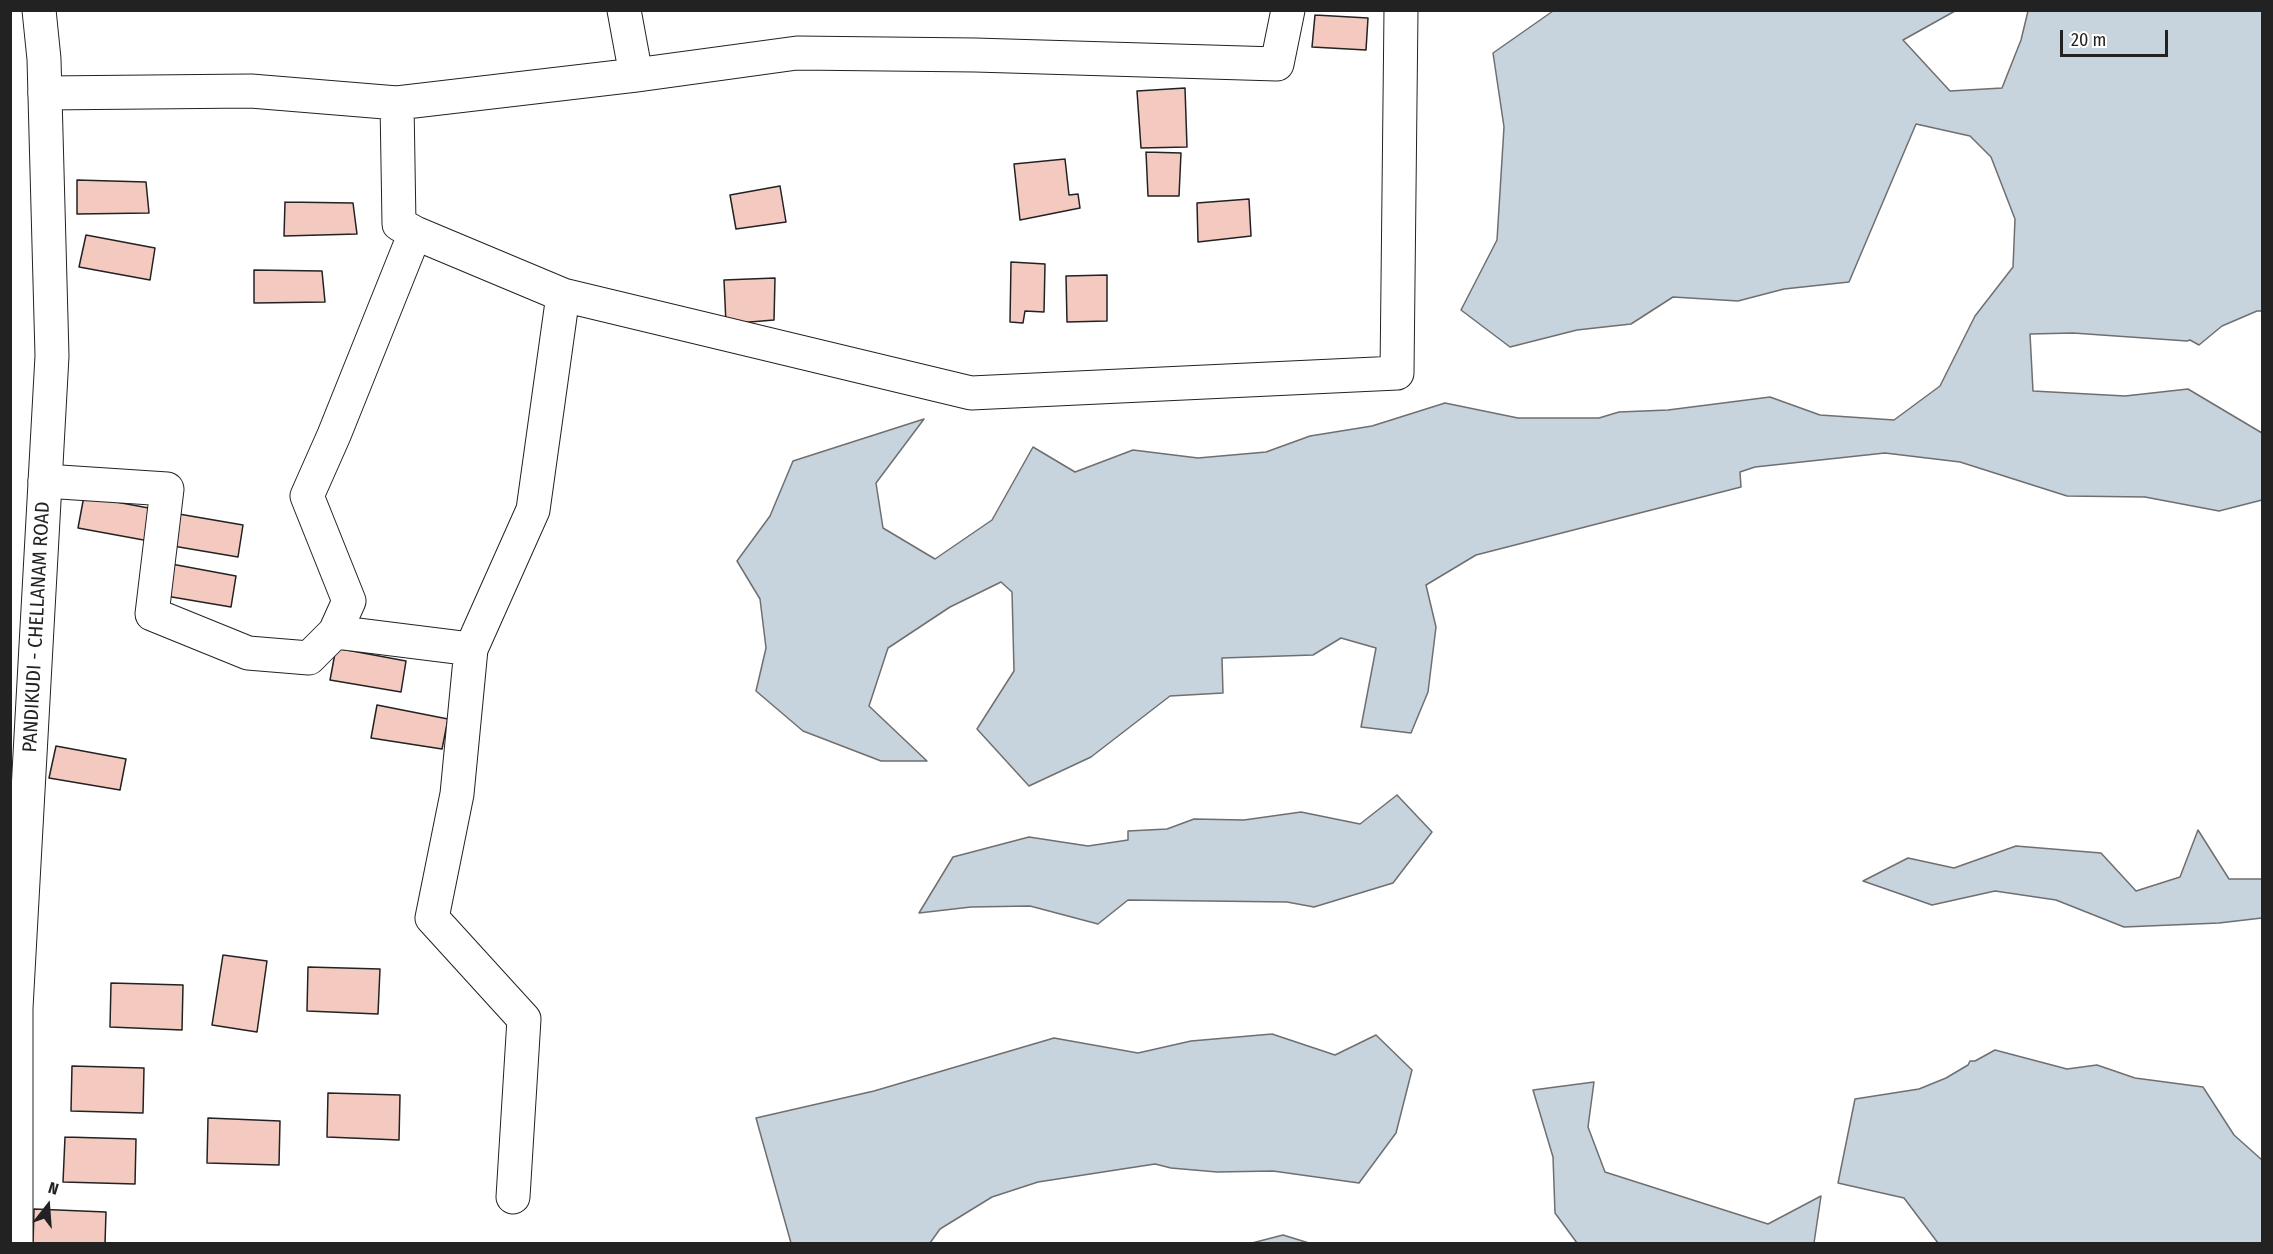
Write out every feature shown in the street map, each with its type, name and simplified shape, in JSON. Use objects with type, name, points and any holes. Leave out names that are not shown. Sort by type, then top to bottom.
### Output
[{"type":"street","name":"PANDIKUDI - CHELLANAM ROAD","points":[[16,1244],[16,1008],[52,356],[45,93],[39,10]]},
{"type":"street","points":[[624,10],[636,75]]},
{"type":"street","points":[[45,93],[251,91],[397,103],[636,75],[797,53],[975,55],[1277,64],[1288,10]]},
{"type":"street","points":[[397,103],[399,224],[415,233],[563,295],[971,393],[1397,373],[1401,10]]},
{"type":"street","points":[[45,481],[167,489],[152,614],[248,652],[309,658],[335,632],[349,601],[307,496],[334,435],[415,233]]},
{"type":"street","points":[[513,1197],[524,1019],[432,918],[457,794],[471,649],[533,510],[563,295]]},
{"type":"street","points":[[335,632],[471,649]]},
{"type":"shaded area","points":[[1553,11],[1955,11],[1903,40],[1950,91],[2002,88],[2021,40],[2028,11],[2262,11],[2262,311],[2222,326],[2199,345],[2190,340],[2073,333],[2030,334],[2033,391],[2125,396],[2188,389],[2262,433],[2262,500],[2219,511],[2145,497],[2067,496],[1960,462],[1885,453],[1755,467],[1740,472],[1741,487],[1476,555],[1426,585],[1436,627],[1428,692],[1411,733],[1361,727],[1376,648],[1341,638],[1313,655],[1222,658],[1223,693],[1170,696],[1091,757],[1029,786],[977,729],[1014,671],[1012,592],[1001,582],[950,607],[888,648],[869,706],[927,761],[881,761],[803,731],[756,691],[766,648],[760,599],[737,561],[770,516],[793,461],[924,419],[876,483],[883,528],[935,559],[992,520],[1033,447],[1075,472],[1133,450],[1198,458],[1266,452],[1310,436],[1372,426],[1445,403],[1518,418],[1599,418],[1619,412],[1668,410],[1770,397],[1820,415],[1894,420],[1940,386],[1975,316],[2013,267],[2015,219],[1991,157],[1970,136],[1916,124],[1849,282],[1784,289],[1738,301],[1673,297],[1631,324],[1577,330],[1510,347],[1461,310],[1497,240],[1504,127],[1493,53]]},
{"type":"shaded area","points":[[1397,795],[1432,832],[1393,883],[1314,907],[1287,902],[1128,900],[1098,924],[1030,906],[971,907],[919,913],[953,857],[1029,837],[1088,846],[1128,840],[1128,831],[1167,829],[1194,819],[1244,820],[1301,812],[1360,824]]},
{"type":"shaded area","points":[[2198,830],[2229,879],[2262,879],[2262,918],[2219,923],[2124,927],[2056,900],[1995,891],[1932,905],[1863,881],[1908,858],[1954,868],[2016,846],[2101,853],[2136,891],[2180,877]]},
{"type":"shaded area","points":[[1272,1034],[1335,1055],[1376,1035],[1412,1070],[1396,1133],[1359,1183],[1273,1171],[1217,1172],[1171,1168],[1155,1164],[1038,1182],[992,1197],[940,1229],[930,1243],[791,1243],[756,1118],[874,1091],[1054,1038],[1138,1053],[1191,1041]]},
{"type":"shaded area","points":[[1995,1050],[2067,1069],[2097,1065],[2135,1078],[2203,1087],[2234,1135],[2262,1160],[2262,1243],[1938,1243],[1904,1198],[1838,1183],[1855,1099],[1919,1089],[1946,1078],[1968,1065],[1970,1061],[1975,1061]]},
{"type":"shaded area","points":[[1594,1082],[1588,1127],[1605,1172],[1768,1224],[1821,1196],[1814,1243],[1577,1243],[1555,1213],[1553,1157],[1533,1090]]},
{"type":"shaded area","points":[[1283,1235],[1309,1243],[1252,1243]]},
{"type":"building","points":[[1315,15],[1368,18],[1366,50],[1312,47]]},
{"type":"building","points":[[1185,88],[1187,147],[1141,148],[1137,91]]},
{"type":"building","points":[[1146,152],[1181,153],[1179,196],[1148,196]]},
{"type":"building","points":[[1065,159],[1069,195],[1078,194],[1080,208],[1020,220],[1014,164]]},
{"type":"building","points":[[77,180],[146,182],[149,213],[77,214]]},
{"type":"building","points":[[780,186],[786,222],[736,229],[730,195]]},
{"type":"building","points":[[1249,199],[1251,236],[1198,242],[1197,203]]},
{"type":"building","points":[[285,202],[353,203],[357,234],[284,236]]},
{"type":"building","points":[[86,235],[155,248],[150,280],[79,267]]},
{"type":"building","points":[[1011,262],[1045,264],[1044,312],[1025,311],[1023,323],[1010,322]]},
{"type":"building","points":[[254,270],[322,271],[325,302],[254,303]]},
{"type":"building","points":[[1107,275],[1107,321],[1067,322],[1066,276]]},
{"type":"building","points":[[775,278],[774,320],[726,324],[724,280]]},
{"type":"building","points":[[84,496],[154,509],[149,541],[78,528]]},
{"type":"building","points":[[173,513],[243,525],[238,557],[167,545]]},
{"type":"building","points":[[166,563],[236,576],[231,607],[160,595]]},
{"type":"building","points":[[336,648],[406,661],[401,692],[330,680]]},
{"type":"building","points":[[377,705],[448,719],[442,749],[371,738]]},
{"type":"building","points":[[56,746],[126,759],[120,790],[49,778]]},
{"type":"building","points":[[223,955],[267,961],[257,1032],[212,1025]]},
{"type":"building","points":[[308,967],[380,969],[378,1014],[307,1011]]},
{"type":"building","points":[[111,983],[183,985],[182,1030],[110,1027]]},
{"type":"building","points":[[72,1066],[144,1068],[143,1113],[71,1111]]},
{"type":"building","points":[[328,1093],[400,1095],[399,1140],[327,1137]]},
{"type":"building","points":[[208,1118],[280,1121],[279,1165],[207,1163]]},
{"type":"building","points":[[65,1137],[136,1139],[135,1184],[63,1182]]},
{"type":"building","points":[[34,1209],[106,1212],[105,1244],[33,1244]]}]
